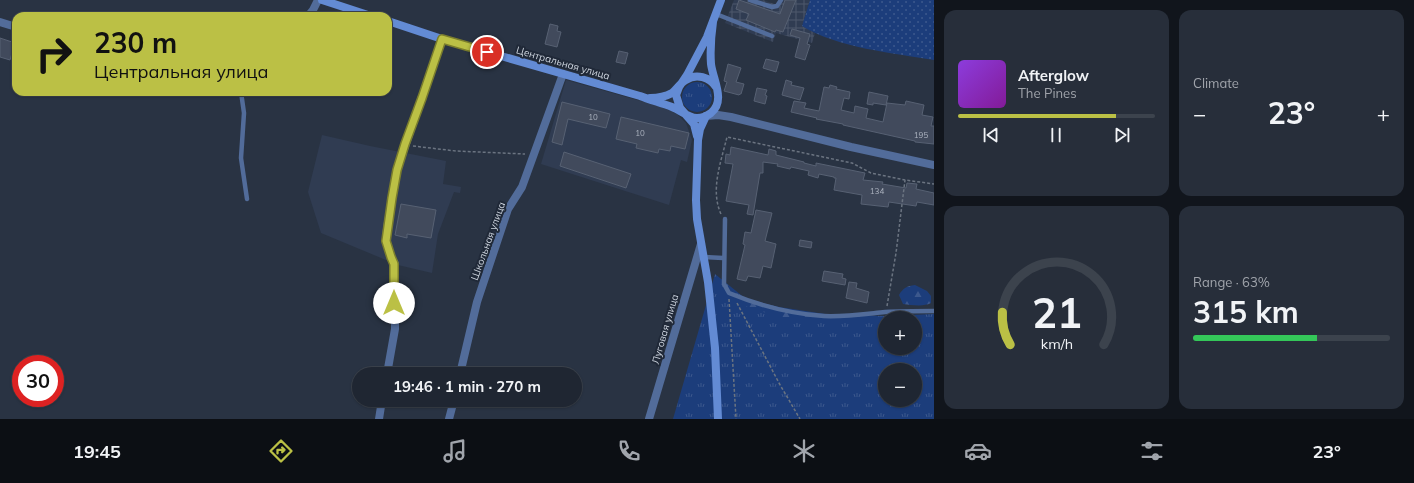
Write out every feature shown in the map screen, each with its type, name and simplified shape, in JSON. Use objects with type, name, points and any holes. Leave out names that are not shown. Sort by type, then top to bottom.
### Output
[{"type":"main road","points":[[322,0],[359,12]]},
{"type":"main road","points":[[698,140],[694,124],[682,112],[676,100],[677,91],[695,62],[715,18],[721,0]]},
{"type":"main road","points":[[640,96],[671,107],[691,117],[696,118],[706,116],[713,112],[718,101],[711,65],[710,47],[715,18]]},
{"type":"main road","name":"Центральная улица","points":[[392,23],[640,96]]},
{"type":"main road","points":[[640,96],[648,98],[663,97],[670,94],[682,83],[692,77],[700,76],[711,82],[716,88]]},
{"type":"main road","points":[[706,116],[700,129],[698,140],[696,200],[697,220],[708,282],[715,348],[718,419]]},
{"type":"street","points":[[311,12],[318,0]]},
{"type":"street","points":[[0,22],[12,26]]},
{"type":"street","points":[[387,367],[394,329],[394,264],[386,241],[387,228],[397,170],[442,39]]},
{"type":"street","name":"Школьная улица","points":[[462,367],[477,302],[508,209],[522,187],[563,74]]},
{"type":"street","points":[[718,101],[722,110],[731,117]]},
{"type":"street","points":[[706,116],[718,115],[731,117],[797,134],[934,165]]},
{"type":"street","name":"Луговая улица","points":[[649,419],[701,244]]},
{"type":"street","points":[[379,419],[381,407]]},
{"type":"street","points":[[449,419],[452,407]]},
{"type":"lane","points":[[750,0],[772,7],[777,6],[781,0]]},
{"type":"lane","points":[[715,18],[772,36]]},
{"type":"lane","points":[[242,96],[244,113],[241,158],[247,199]]},
{"type":"lane","points":[[725,219],[724,284],[731,294],[751,302],[786,311],[824,316],[848,316],[878,313]]},
{"type":"lane","points":[[704,257],[724,258]]},
{"type":"lane","points":[[922,311],[934,311]]},
{"type":"path","points":[[725,219],[718,207],[716,198],[716,184],[727,137],[852,164],[871,173],[934,184]]},
{"type":"path","points":[[405,144],[427,148],[534,155]]},
{"type":"path","points":[[886,311],[896,253],[905,180]]},
{"type":"path","points":[[731,294],[736,419]]},
{"type":"path","points":[[731,294],[800,419]]},
{"type":"shaded area","points":[[734,0],[763,0],[777,5],[779,0],[810,0],[802,26],[815,33],[812,43],[776,33],[773,42],[725,23]]},
{"type":"shaded area","points":[[566,80],[662,107],[677,114],[686,123],[692,140],[687,162],[681,160],[669,205],[541,164]]},
{"type":"shaded area","points":[[322,135],[446,161],[443,184],[461,187],[460,193],[454,192],[438,234],[432,273],[398,265],[321,233],[308,192]]},
{"type":"green space","points":[[810,0],[934,0],[934,60],[866,49],[832,40],[816,33],[802,26]]},
{"type":"green space","points":[[697,82],[708,86],[712,97],[708,108],[697,112],[686,108],[682,97],[686,86]]},
{"type":"green space","points":[[715,274],[746,299],[779,307],[825,314],[878,316],[878,355],[922,355],[922,314],[934,314],[934,419],[673,419]]},
{"type":"green space","points":[[915,285],[927,291],[931,296],[931,303],[921,305],[903,304],[899,295],[906,288]]},
{"type":"green space","points":[[744,301],[811,315],[813,318],[810,321],[788,320],[745,306]]},
{"type":"building","points":[[739,0],[780,14],[785,0],[796,0],[783,32],[776,30],[775,32],[746,20],[749,14],[736,9]]},
{"type":"building","points":[[550,24],[558,26],[557,31],[561,32],[557,47],[545,44]]},
{"type":"building","points":[[792,29],[810,34],[807,44],[810,45],[805,60],[795,57],[800,38],[790,35]]},
{"type":"building","points":[[0,38],[12,42],[12,53],[10,60],[0,57]]},
{"type":"building","points":[[619,51],[628,53],[625,64],[616,62]]},
{"type":"building","points":[[766,59],[779,62],[776,72],[763,68]]},
{"type":"building","points":[[728,64],[741,68],[736,82],[744,84],[741,94],[739,95],[724,91],[727,82],[724,81]]},
{"type":"building","points":[[786,80],[792,82],[791,85],[804,88],[800,100],[782,95]]},
{"type":"building","points":[[830,85],[837,87],[836,89],[850,92],[849,99],[844,98],[841,110],[854,113],[855,106],[868,109],[866,118],[883,122],[887,103],[905,105],[906,101],[924,105],[922,115],[933,117],[931,126],[934,126],[934,144],[915,142],[791,112],[794,101],[806,103],[804,108],[819,111],[824,87],[829,88]]},
{"type":"building","points":[[757,88],[767,90],[765,95],[767,96],[765,104],[754,101]]},
{"type":"building","points":[[869,92],[888,96],[886,105],[873,103],[873,105],[867,104]]},
{"type":"building","points":[[562,102],[610,114],[606,128],[568,119],[562,145],[552,142]]},
{"type":"building","points":[[621,117],[689,133],[685,149],[671,146],[670,151],[659,149],[658,153],[636,148],[637,144],[616,139]]},
{"type":"building","points":[[731,147],[768,155],[769,149],[776,151],[776,155],[816,166],[816,163],[865,173],[863,180],[883,182],[882,184],[906,188],[907,183],[917,184],[916,189],[934,193],[934,205],[917,202],[916,206],[889,202],[888,207],[861,204],[862,195],[834,190],[836,178],[834,177],[819,174],[818,178],[808,175],[809,171],[791,167],[790,169],[777,166],[778,164],[763,162],[763,173],[760,173],[753,215],[747,214],[749,205],[726,201],[733,164],[725,163],[726,154],[730,155]]},
{"type":"building","points":[[564,152],[631,174],[626,188],[560,166]]},
{"type":"building","points":[[401,204],[436,210],[431,238],[407,234],[407,238],[395,235]]},
{"type":"building","points":[[756,210],[772,213],[765,241],[776,244],[771,268],[763,266],[760,278],[748,276],[746,281],[737,279],[745,245],[743,244],[745,232],[751,233]]},
{"type":"building","points":[[800,240],[812,242],[811,248],[799,246]]},
{"type":"building","points":[[824,271],[843,274],[842,278],[846,279],[845,285],[822,281]]},
{"type":"building","points":[[849,282],[857,283],[856,288],[869,292],[867,303],[846,298]]},
{"type":"route","points":[[394,303],[394,264],[386,241],[397,170],[442,39],[487,52]]}]
